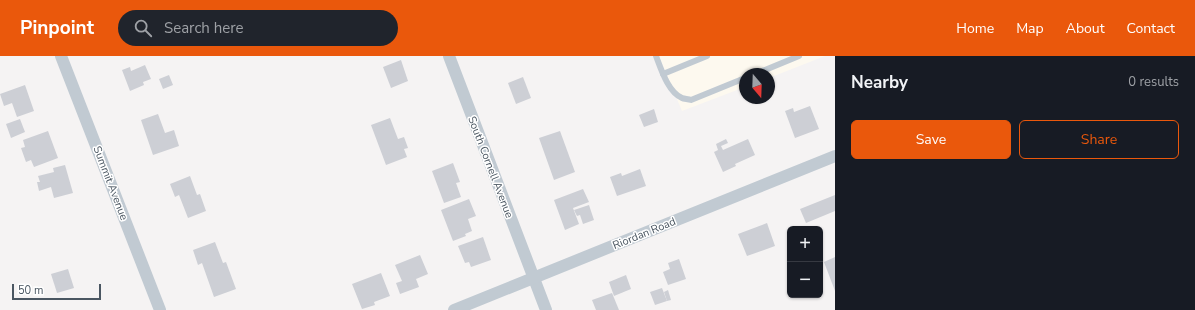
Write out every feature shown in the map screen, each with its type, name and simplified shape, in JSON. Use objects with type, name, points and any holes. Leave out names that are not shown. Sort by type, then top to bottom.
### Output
[{"type":"street","name":"Summit Avenue","points":[[61,56],[160,310]]},
{"type":"street","name":"South Cornell Avenue","points":[[449,56],[546,310]]},
{"type":"street","name":"Riordan Road","points":[[454,310],[835,156]]},
{"type":"lane","points":[[656,56],[663,74],[676,94],[682,98],[691,100],[739,80]]},
{"type":"lane","points":[[663,74],[707,56]]},
{"type":"lane","points":[[769,68],[796,57]]},
{"type":"shaded area","points":[[659,56],[825,56],[775,76],[775,68],[739,68],[739,89],[682,111]]},
{"type":"building","points":[[401,60],[408,81],[391,88],[383,67]]},
{"type":"building","points":[[145,65],[151,79],[143,82],[144,85],[130,91],[122,70],[130,67],[131,71]]},
{"type":"building","points":[[169,75],[173,85],[163,89],[159,79]]},
{"type":"building","points":[[523,77],[531,98],[516,104],[508,83]]},
{"type":"building","points":[[25,85],[34,111],[17,117],[12,103],[4,106],[0,94]]},
{"type":"building","points":[[810,106],[819,129],[795,138],[785,111],[793,108],[794,112]]},
{"type":"building","points":[[654,109],[658,122],[644,127],[639,115]]},
{"type":"building","points":[[158,114],[165,133],[174,130],[179,146],[153,155],[141,120]]},
{"type":"building","points":[[390,118],[398,139],[404,137],[408,148],[404,149],[407,157],[386,165],[371,125]]},
{"type":"building","points":[[20,119],[25,132],[11,138],[6,124]]},
{"type":"building","points":[[48,131],[58,158],[34,167],[31,160],[26,162],[21,148],[25,147],[23,140]]},
{"type":"building","points":[[560,131],[575,172],[554,180],[539,138]]},
{"type":"building","points":[[726,139],[728,143],[721,146],[723,150],[748,139],[755,155],[735,164],[736,166],[723,172],[714,152],[718,150],[716,144]]},
{"type":"building","points":[[453,163],[460,182],[456,183],[461,197],[444,203],[432,171]]},
{"type":"building","points":[[65,165],[73,193],[54,198],[51,187],[39,191],[37,182],[40,182],[38,176],[54,172],[53,168]]},
{"type":"building","points":[[640,169],[646,186],[617,196],[610,177],[621,173],[622,176]]},
{"type":"building","points":[[190,176],[197,195],[200,194],[206,211],[188,218],[179,195],[175,197],[170,184]]},
{"type":"building","points":[[583,189],[589,202],[573,208],[579,224],[565,230],[554,200]]},
{"type":"building","points":[[835,195],[835,211],[806,223],[800,209]]},
{"type":"building","points":[[469,199],[476,216],[468,219],[472,231],[465,234],[466,236],[453,241],[441,210]]},
{"type":"building","points":[[589,205],[594,220],[583,224],[580,215],[577,216],[574,210]]},
{"type":"building","points":[[767,223],[775,246],[747,256],[738,234]]},
{"type":"building","points":[[483,237],[491,260],[471,267],[469,262],[465,263],[458,246]]},
{"type":"building","points":[[215,242],[223,263],[226,262],[236,289],[214,297],[202,263],[198,265],[193,250]]},
{"type":"building","points":[[420,255],[428,274],[416,279],[419,287],[400,294],[396,283],[402,281],[395,265]]},
{"type":"building","points":[[835,257],[835,291],[824,262]]},
{"type":"building","points":[[679,259],[686,279],[668,285],[663,272],[670,269],[668,263]]},
{"type":"building","points":[[68,269],[74,288],[57,293],[51,274]]},
{"type":"building","points":[[381,273],[390,296],[374,302],[375,305],[362,309],[352,284]]},
{"type":"building","points":[[626,275],[631,289],[614,296],[609,282]]},
{"type":"building","points":[[662,288],[667,301],[655,305],[650,292]]},
{"type":"building","points":[[668,290],[671,300],[667,301],[664,292]]},
{"type":"building","points":[[612,293],[619,310],[596,310],[592,300]]}]
